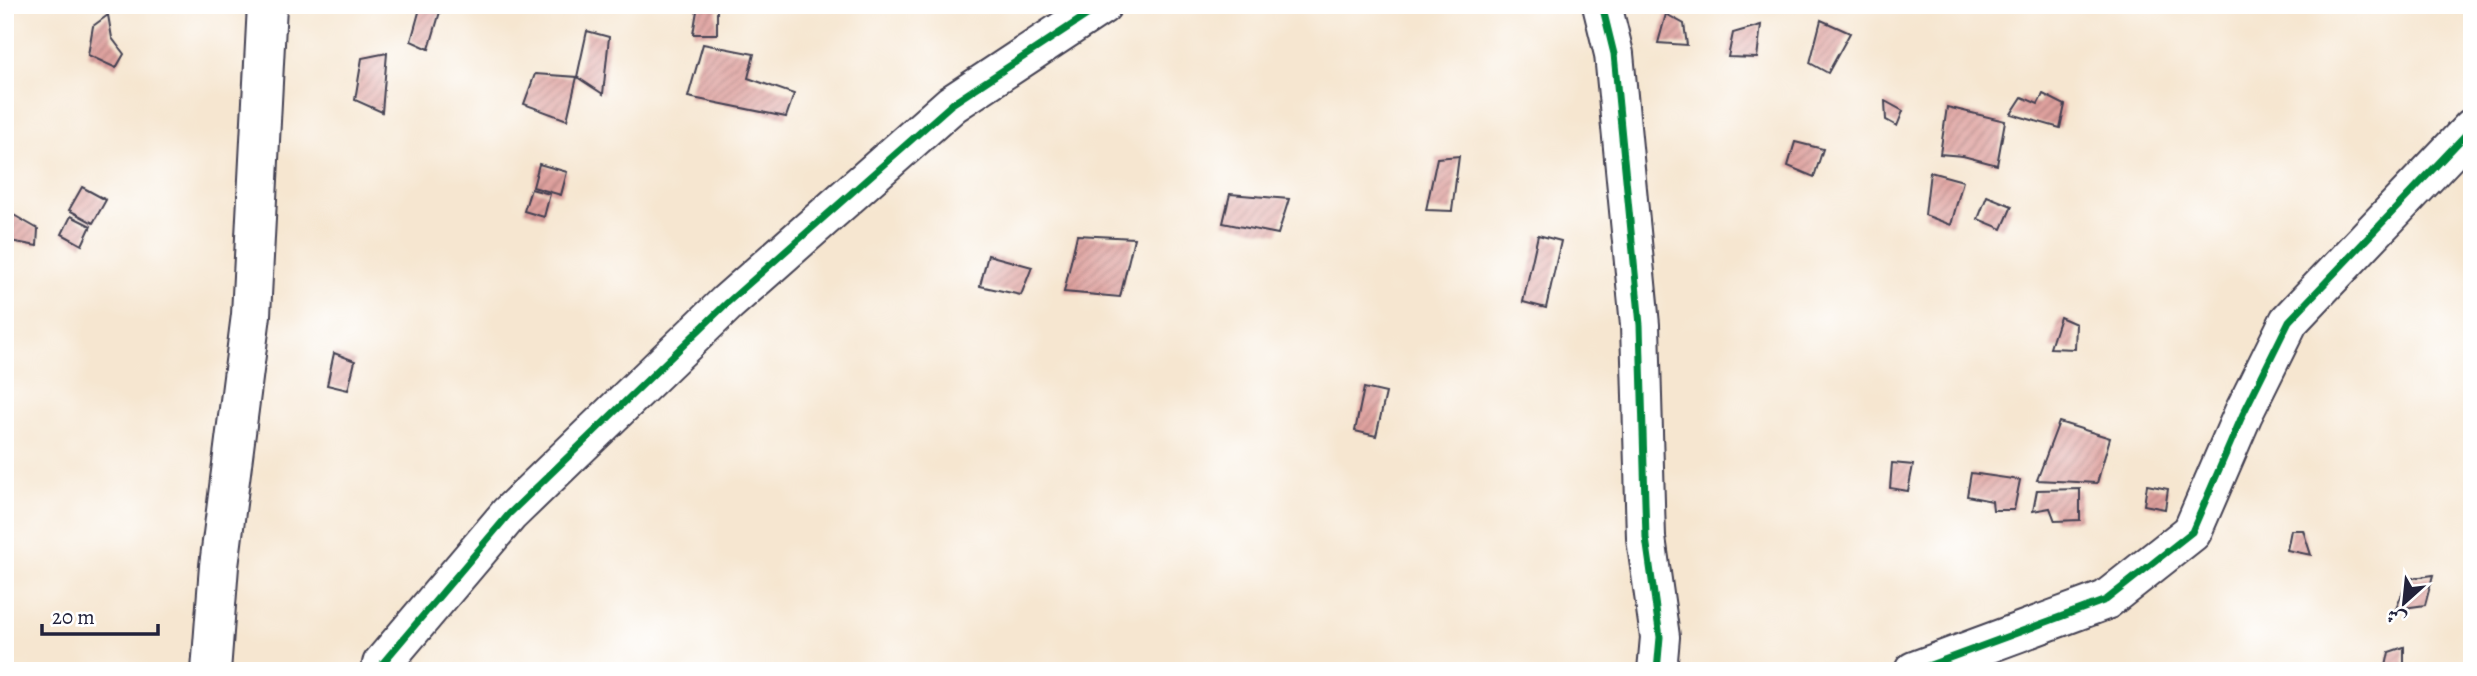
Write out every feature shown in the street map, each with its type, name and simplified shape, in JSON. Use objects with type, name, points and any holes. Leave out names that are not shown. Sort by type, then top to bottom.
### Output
[{"type":"street","points":[[211,671],[219,566],[251,315],[267,5]]},
{"type":"street","points":[[381,671],[382,664],[509,514],[727,303],[952,104],[1102,5]]},
{"type":"street","points":[[1602,5],[1614,54],[1640,326],[1646,538],[1660,637],[1657,671]]},
{"type":"street","points":[[1914,671],[2106,600],[2192,533],[2243,414],[2290,321],[2472,128]]},
{"type":"building","points":[[421,5],[442,5],[429,49],[411,41]]},
{"type":"building","points":[[698,5],[717,5],[717,34],[693,34]]},
{"type":"building","points":[[1666,14],[1684,24],[1687,45],[1658,43]]},
{"type":"building","points":[[108,15],[112,38],[124,54],[116,68],[88,55],[93,26]]},
{"type":"building","points":[[1821,20],[1850,33],[1828,73],[1810,63]]},
{"type":"building","points":[[1761,25],[1757,58],[1728,57],[1733,33]]},
{"type":"building","points":[[587,31],[609,37],[603,94],[577,77]]},
{"type":"building","points":[[703,44],[754,54],[748,78],[794,94],[786,117],[688,97]]},
{"type":"building","points":[[387,53],[382,112],[355,100],[362,58]]},
{"type":"building","points":[[535,74],[577,77],[567,120],[524,104]]},
{"type":"building","points":[[2043,94],[2065,105],[2060,128],[2011,114],[2022,97],[2038,104]]},
{"type":"building","points":[[1885,101],[1903,111],[1897,126],[1886,120]]},
{"type":"building","points":[[1947,107],[2005,121],[1997,165],[1963,156],[1940,154]]},
{"type":"building","points":[[1795,142],[1823,149],[1814,177],[1788,166]]},
{"type":"building","points":[[1459,156],[1452,211],[1426,210],[1437,158]]},
{"type":"building","points":[[539,164],[567,172],[561,195],[533,187]]},
{"type":"building","points":[[1930,172],[1963,181],[1951,225],[1925,215]]},
{"type":"building","points":[[82,187],[106,200],[93,223],[69,210]]},
{"type":"building","points":[[531,189],[550,194],[544,217],[524,211]]},
{"type":"building","points":[[1230,194],[1289,199],[1278,234],[1223,223]]},
{"type":"building","points":[[1987,196],[2012,206],[2002,229],[1978,219]]},
{"type":"building","points":[[5,210],[38,229],[37,246],[5,240]]},
{"type":"building","points":[[71,216],[91,226],[82,245],[62,234]]},
{"type":"building","points":[[1077,235],[1134,238],[1120,297],[1064,292]]},
{"type":"building","points":[[1538,235],[1561,241],[1546,308],[1523,302]]},
{"type":"building","points":[[988,255],[1032,267],[1021,295],[980,286]]},
{"type":"building","points":[[2060,317],[2076,324],[2075,349],[2050,348]]},
{"type":"building","points":[[334,353],[355,361],[348,390],[327,385]]},
{"type":"building","points":[[1364,388],[1386,393],[1376,436],[1355,431]]},
{"type":"building","points":[[2059,422],[2110,438],[2097,483],[2037,480]]},
{"type":"building","points":[[1892,463],[1913,465],[1908,491],[1890,488]]},
{"type":"building","points":[[1971,473],[2020,480],[2014,510],[1993,510],[1992,501],[1967,496]]},
{"type":"building","points":[[2147,485],[2168,489],[2165,509],[2144,505]]},
{"type":"building","points":[[2080,489],[2080,520],[2055,521],[2050,508],[2033,511],[2037,490]]},
{"type":"building","points":[[2291,530],[2303,530],[2311,555],[2287,550]]},
{"type":"building","points":[[2433,575],[2425,605],[2396,609],[2408,579]]},
{"type":"building","points":[[2404,647],[2404,671],[2385,671],[2389,652]]},
{"type":"cycle path","points":[[381,671],[382,664],[509,514],[727,303],[952,104],[1102,5]]},
{"type":"cycle path","points":[[1602,5],[1614,54],[1640,325],[1646,538],[1660,637],[1657,671]]},
{"type":"cycle path","points":[[1914,671],[2106,600],[2192,532],[2243,414],[2289,321],[2472,128]]}]
